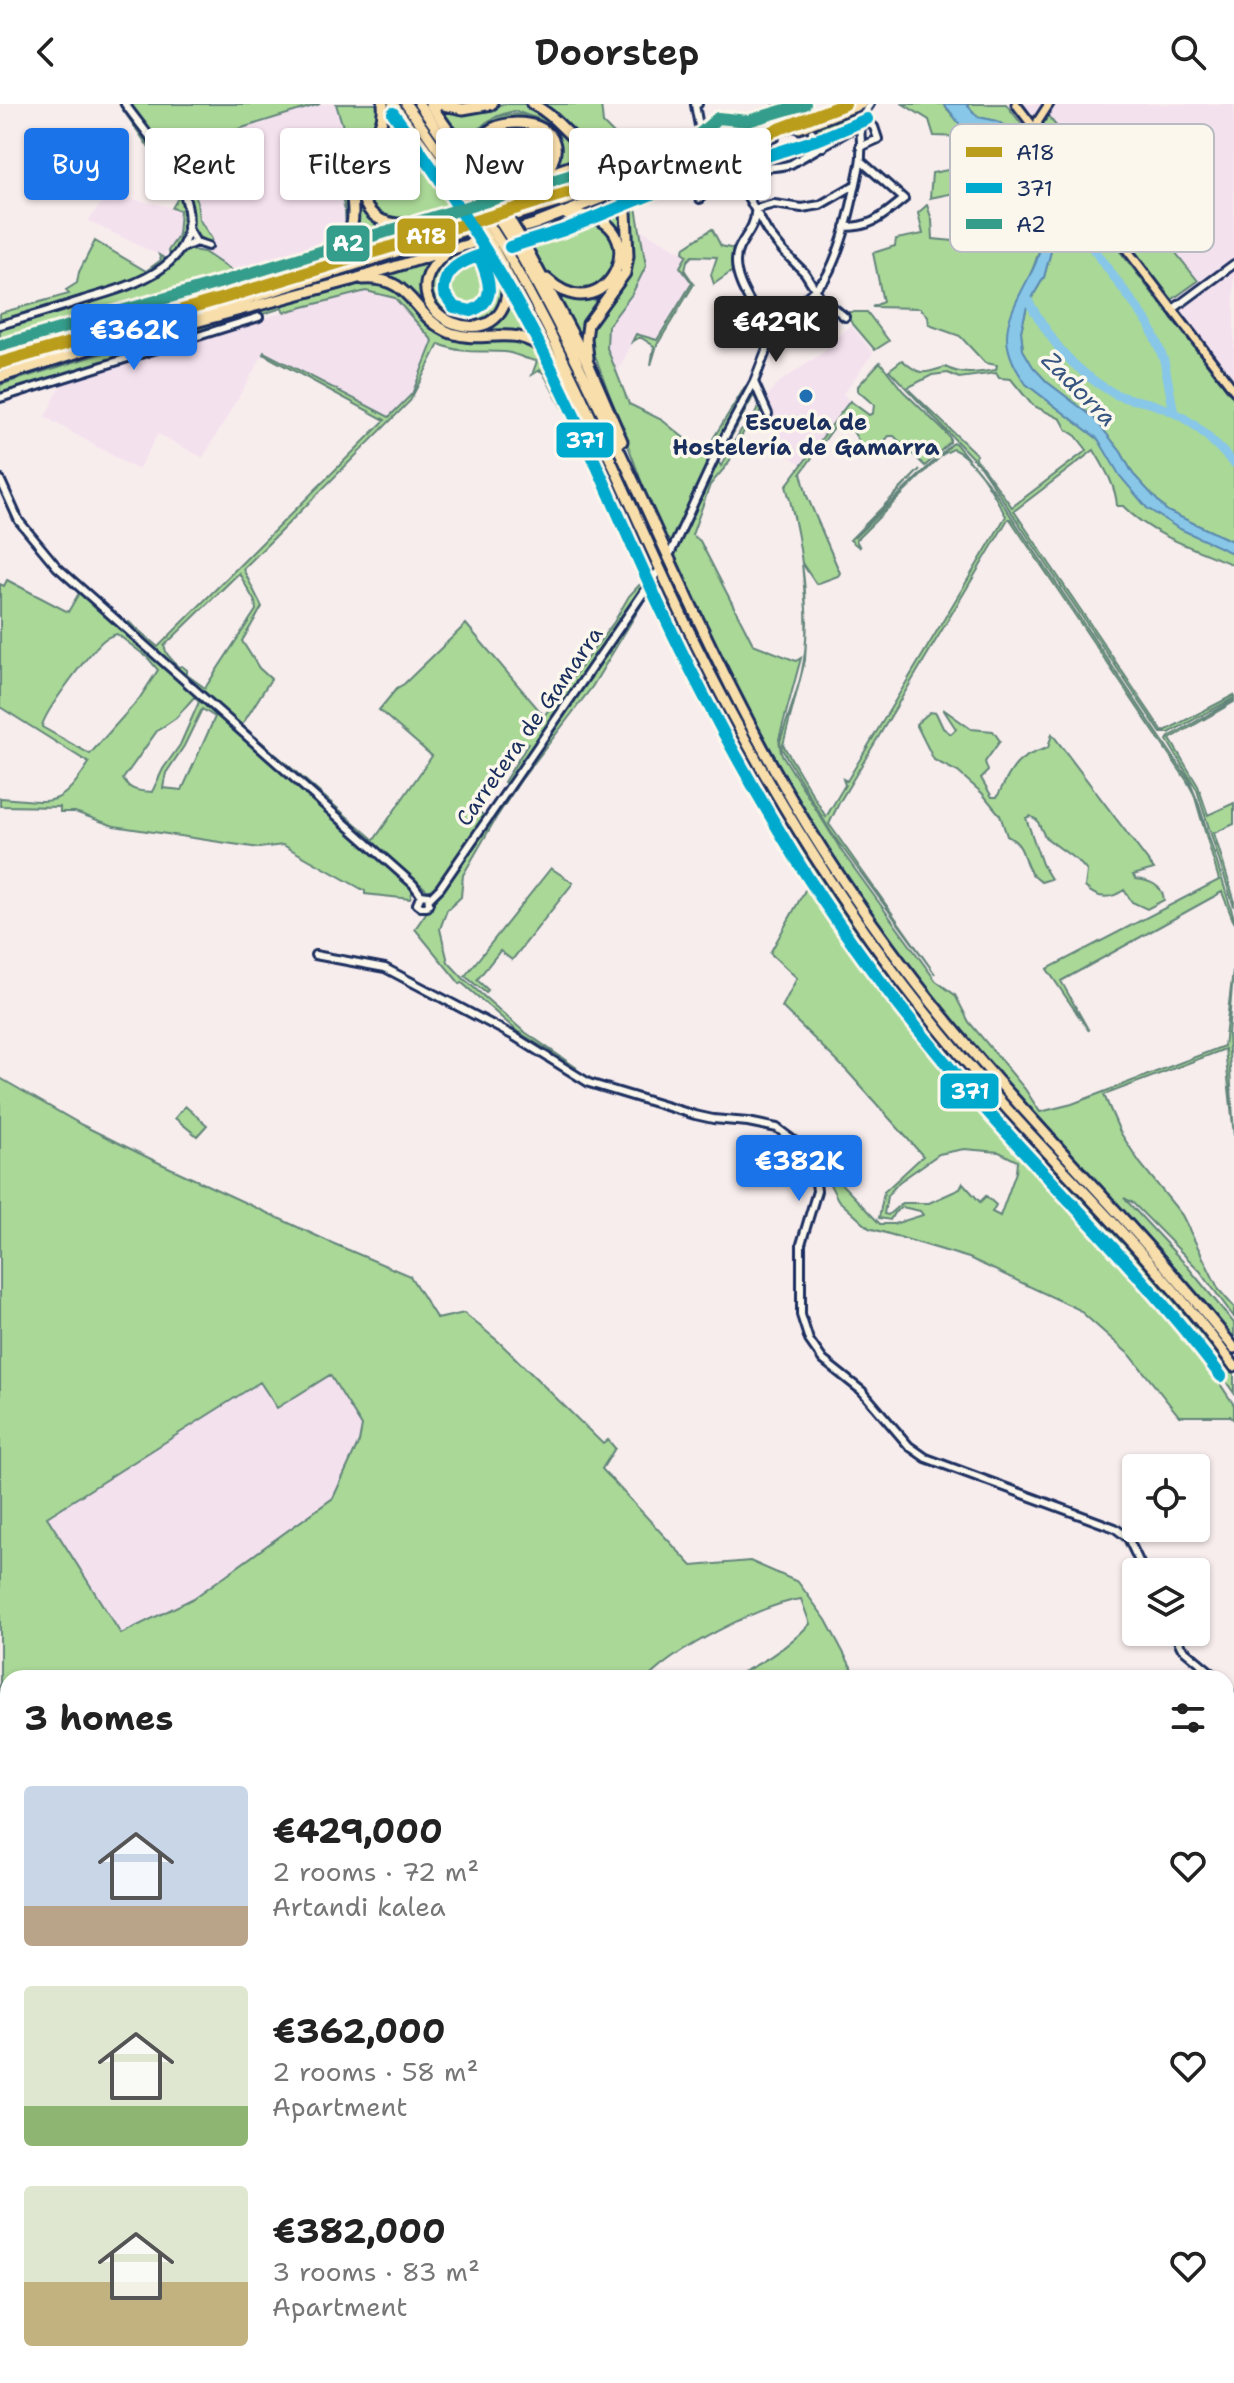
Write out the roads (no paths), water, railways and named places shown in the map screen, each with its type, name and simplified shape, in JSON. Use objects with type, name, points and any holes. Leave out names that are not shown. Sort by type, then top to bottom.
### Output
[{"type":"highway","points":[[332,252],[346,240],[352,228],[354,171],[382,124],[383,104]]},
{"type":"highway","points":[[393,104],[435,161]]},
{"type":"highway","points":[[406,104],[436,151]]},
{"type":"highway","points":[[419,104],[438,128]]},
{"type":"highway","points":[[430,104],[448,128]]},
{"type":"highway","points":[[438,104],[463,109],[492,104]]},
{"type":"highway","points":[[771,130],[845,104]]},
{"type":"highway","points":[[771,140],[861,104]]},
{"type":"highway","points":[[527,106],[545,111],[569,135]]},
{"type":"highway","points":[[527,106],[549,128]]},
{"type":"highway","points":[[481,128],[489,117],[504,109]]},
{"type":"highway","points":[[423,223],[397,225],[375,216],[363,199],[361,177],[375,153],[393,146],[412,146],[435,161]]},
{"type":"highway","points":[[0,363],[569,193]]},
{"type":"highway","points":[[467,200],[582,395],[732,715],[775,793],[844,901],[949,1042],[1156,1271],[1234,1366]]},
{"type":"highway","points":[[493,200],[544,276],[615,423],[629,469]]},
{"type":"highway","points":[[114,330],[332,252],[495,200]]},
{"type":"highway","points":[[0,377],[470,228],[574,200]]},
{"type":"highway","points":[[104,345],[348,281],[559,216],[598,200]]},
{"type":"highway","points":[[589,365],[588,324],[625,273],[628,256],[626,211],[629,200]]},
{"type":"highway","points":[[544,276],[563,291],[581,295],[603,288],[618,270],[618,244],[605,223],[584,215],[559,216]]},
{"type":"highway","points":[[518,241],[629,469],[702,631],[741,708],[807,824],[855,898],[959,1036],[1194,1298],[1234,1348]]},
{"type":"highway","points":[[497,246],[506,271],[630,500]]},
{"type":"highway","points":[[452,249],[432,267],[427,290],[432,306],[449,323],[475,327],[494,317],[504,304],[506,271]]},
{"type":"highway","points":[[348,281],[389,281],[401,288],[433,322],[446,331],[463,335],[519,336],[538,344],[553,358]]},
{"type":"main road","points":[[1016,104],[1031,124]]},
{"type":"main road","points":[[1038,124],[1049,104]]},
{"type":"main road","points":[[1027,119],[1041,116]]},
{"type":"main road","points":[[1128,252],[1234,390]]},
{"type":"street","points":[[0,325],[128,287],[163,270],[180,249],[185,238],[188,206],[182,187],[125,104]]},
{"type":"street","points":[[698,104],[695,105],[699,126],[709,128]]},
{"type":"street","points":[[778,104],[797,121]]},
{"type":"street","points":[[771,169],[823,147],[859,122],[870,104]]},
{"type":"street","points":[[671,552],[722,442],[754,382],[771,336],[831,269],[861,161],[859,122]]},
{"type":"street","points":[[859,122],[870,122],[878,139],[860,147]]},
{"type":"street","points":[[812,132],[823,147]]},
{"type":"street","points":[[845,227],[863,227],[873,223],[904,199],[861,161]]},
{"type":"street","points":[[755,209],[774,204],[802,208],[820,205],[854,185]]},
{"type":"street","points":[[751,200],[767,231],[820,297],[845,317]]},
{"type":"street","points":[[755,209],[755,221],[737,250],[735,261],[739,277],[771,336]]},
{"type":"street","points":[[187,227],[196,242]]},
{"type":"street","points":[[185,238],[208,246]]},
{"type":"street","points":[[180,249],[196,242]]},
{"type":"street","points":[[1172,310],[1234,264]]},
{"type":"street","points":[[0,398],[259,317]]},
{"type":"street","points":[[754,382],[768,414]]},
{"type":"street","points":[[0,479],[19,521],[57,567],[413,884],[421,895],[429,899],[427,907],[421,907],[417,899],[421,895]]},
{"type":"street","name":"Carretera de Gamarra","points":[[429,899],[440,888],[657,573]]},
{"type":"street","points":[[315,955],[385,968],[512,1035],[579,1078],[693,1118],[777,1128],[800,1148],[814,1168],[817,1191],[801,1244],[801,1315],[809,1340],[823,1360],[862,1391],[909,1446],[926,1458],[1115,1528],[1128,1538],[1137,1558]]},
{"type":"street","points":[[1181,1646],[1208,1670]]},
{"type":"water","points":[[943,104],[966,104],[978,117],[1002,124],[959,124]]},
{"type":"water","points":[[1039,252],[1051,252],[1044,277],[1027,306],[1021,331],[1023,350],[1033,367],[1047,382],[1093,417],[1121,452],[1133,474],[1167,511],[1234,542],[1234,554],[1178,528],[1147,508],[1120,476],[1098,439],[1022,379],[1009,351],[1007,330],[1012,312]]},
{"type":"waterway","points":[[1095,252],[1149,324],[1164,360],[1174,413]]},
{"type":"waterway","name":"Zadorra","points":[[1026,297],[1062,351],[1084,373],[1118,395],[1179,415],[1198,428],[1234,463]]},
{"type":"place","name":"Escuela de Hostelería de Gamarra","points":[[806,396]]}]
